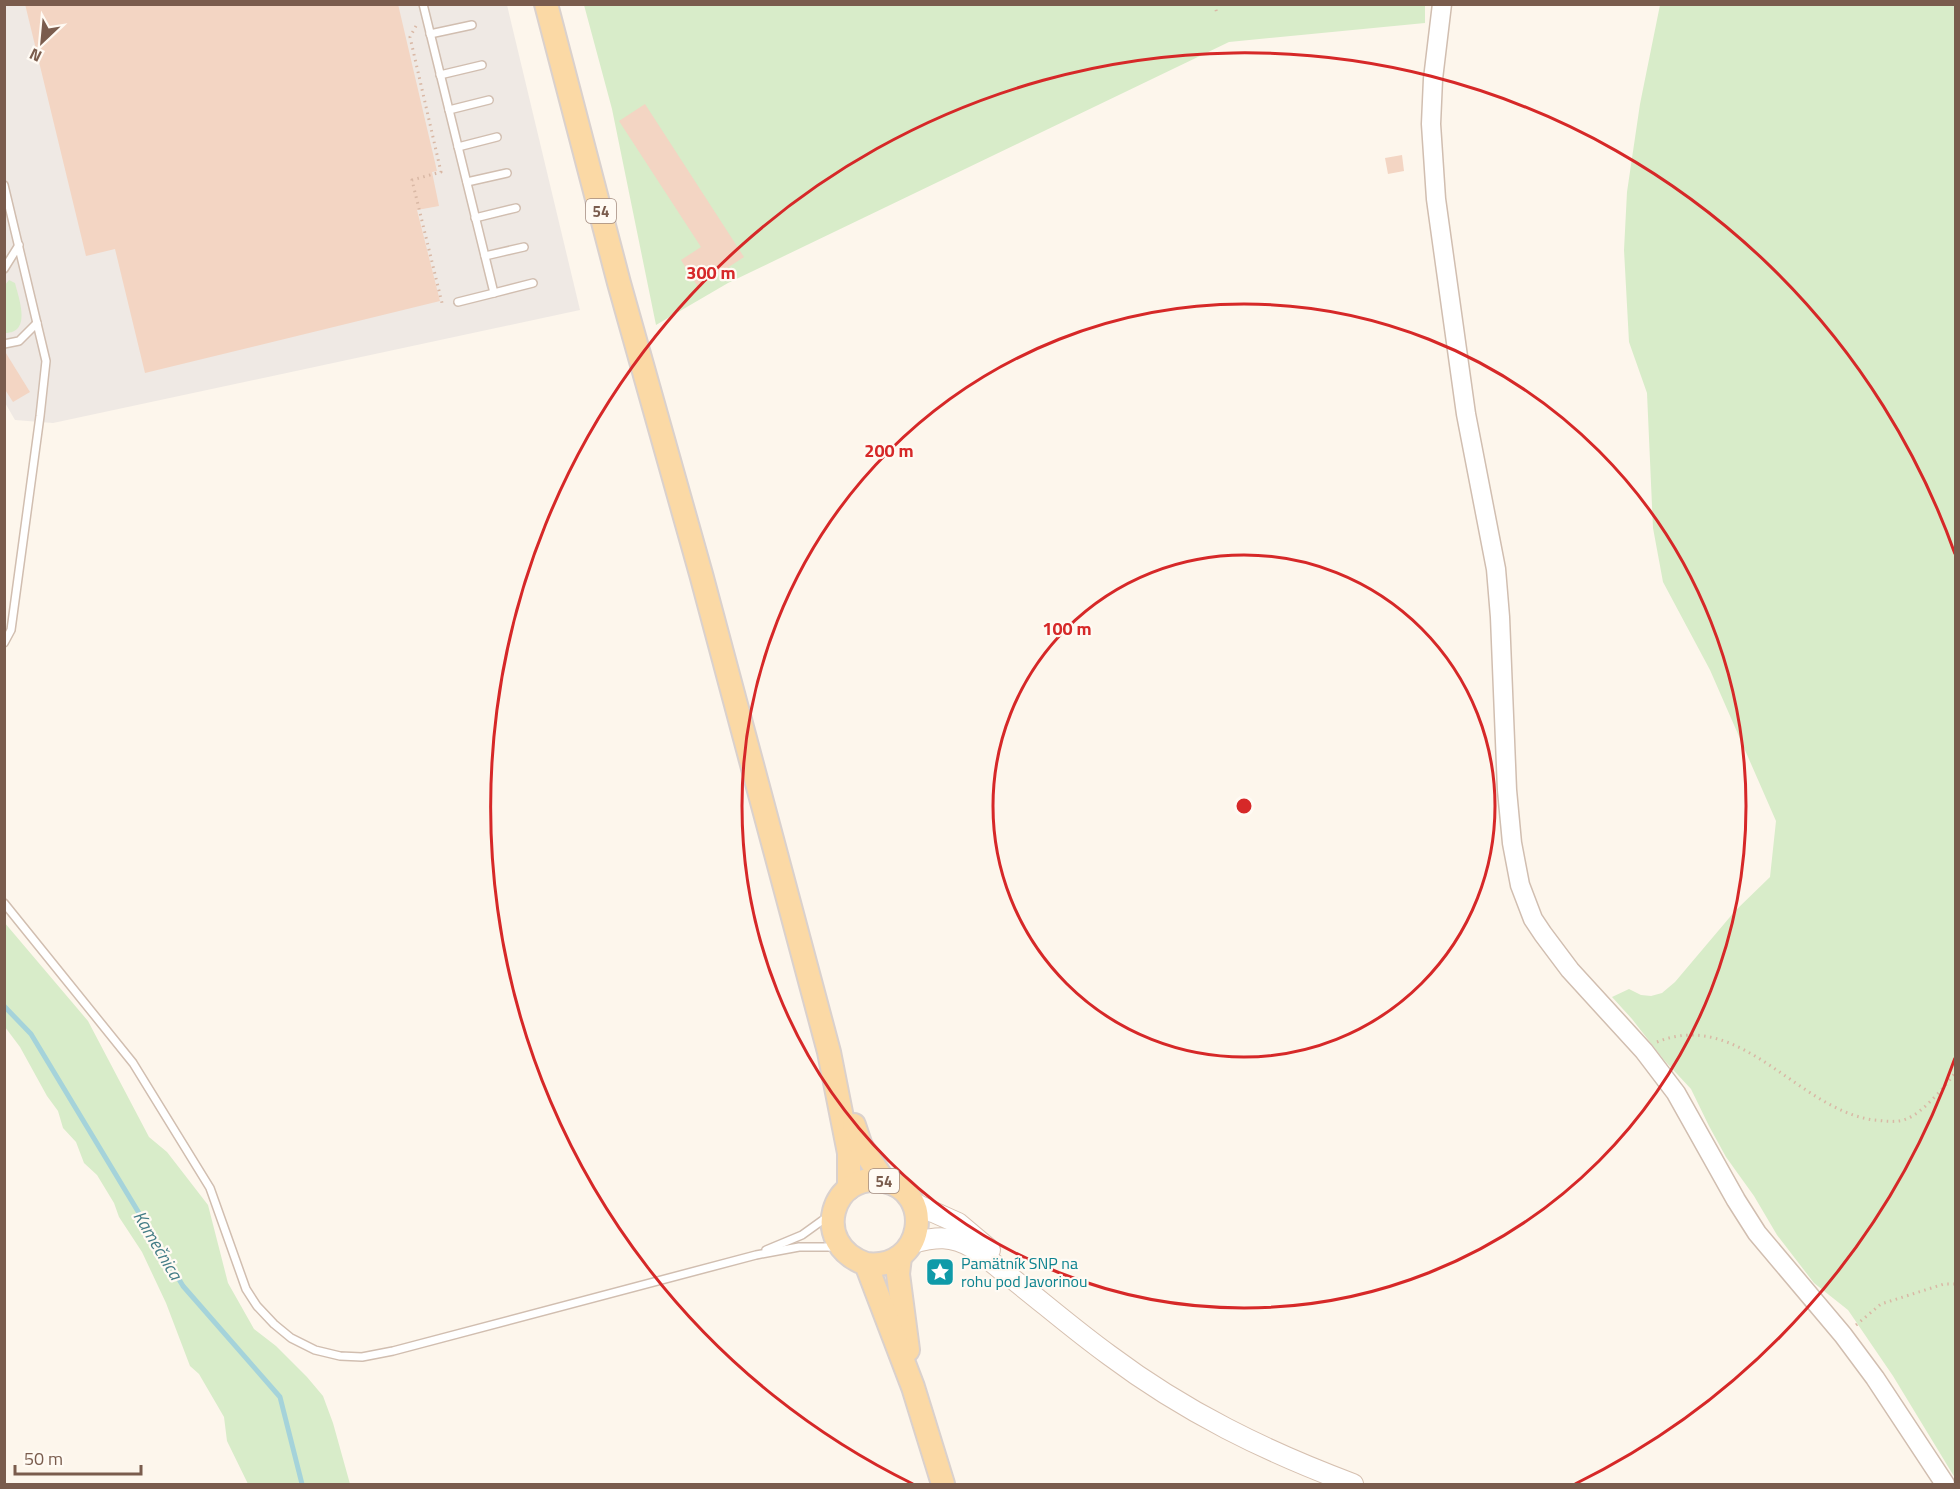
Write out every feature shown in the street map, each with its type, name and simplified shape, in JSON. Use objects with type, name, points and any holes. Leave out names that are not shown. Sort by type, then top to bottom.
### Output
[{"type":"main road","name":"54","points":[[546,4],[829,1052],[861,1146],[884,1181]]},
{"type":"main road","name":"54","points":[[829,1052],[849,1153],[849,1188]]},
{"type":"main road","name":"54","points":[[833,1211],[849,1188],[860,1182],[872,1180],[884,1181],[901,1189],[913,1203],[917,1216],[917,1230],[906,1250],[898,1274],[913,1387]]},
{"type":"main road","points":[[913,1203],[946,1217],[969,1231],[1036,1297]]},
{"type":"main road","points":[[833,1211],[833,1230],[841,1247],[856,1260],[866,1264],[884,1264],[906,1250],[935,1237],[953,1239],[973,1248],[1110,1356],[1166,1395],[1258,1445],[1353,1485]]},
{"type":"main road","name":"54","points":[[866,1264],[913,1387],[943,1485]]},
{"type":"street","points":[[1442,4],[1433,79],[1432,160],[1466,414],[1496,569],[1507,790],[1515,865],[1528,906],[1543,934],[1570,970],[1644,1051],[1676,1092],[1757,1233],[1843,1335],[1875,1378],[1945,1485]]},
{"type":"lane","points":[[423,4],[494,293]]},
{"type":"lane","points":[[430,34],[472,25]]},
{"type":"lane","points":[[440,75],[482,65]]},
{"type":"lane","points":[[449,110],[489,100]]},
{"type":"lane","points":[[458,147],[497,137]]},
{"type":"lane","points":[[466,182],[507,173]]},
{"type":"lane","points":[[4,185],[46,361],[11,630],[4,643]]},
{"type":"lane","points":[[475,218],[516,208]]},
{"type":"lane","points":[[4,269],[19,245]]},
{"type":"lane","points":[[484,256],[524,247]]},
{"type":"lane","points":[[458,302],[533,283]]},
{"type":"lane","points":[[4,344],[19,341],[37,323]]},
{"type":"lane","points":[[4,903],[133,1063],[210,1188],[246,1289],[256,1306],[291,1338],[315,1350],[340,1356],[362,1357],[393,1351],[756,1255],[799,1247],[841,1247]]},
{"type":"lane","points":[[756,1255],[802,1235],[833,1211]]},
{"type":"path","points":[[1214,4],[1217,13]]},
{"type":"path","points":[[419,22],[410,37],[441,172],[412,180],[443,307]]},
{"type":"path","points":[[1644,1051],[1658,1041],[1675,1035],[1714,1038],[1738,1046],[1754,1055],[1840,1110],[1865,1119],[1890,1122],[1906,1120],[1918,1112],[1956,1072]]},
{"type":"path","points":[[1843,1335],[1881,1304],[1944,1284],[1956,1284]]},
{"type":"shaded area","points":[[4,5],[507,5],[580,310],[53,423],[15,420],[4,401]]},
{"type":"green space","points":[[584,5],[1425,5],[1425,23],[1229,42],[728,283],[656,325],[612,109]]},
{"type":"green space","points":[[1660,5],[1955,5],[1955,1478],[1893,1376],[1848,1310],[1814,1283],[1777,1235],[1754,1196],[1726,1157],[1691,1089],[1612,997],[1629,989],[1641,995],[1651,996],[1662,993],[1675,982],[1735,911],[1770,877],[1776,821],[1710,670],[1663,582],[1653,528],[1647,393],[1629,342],[1624,250],[1627,192],[1640,104]]},
{"type":"green space","points":[[9,280],[15,283],[22,314],[19,327],[13,332],[5,333],[5,285]]},
{"type":"green space","points":[[4,922],[88,1021],[149,1137],[167,1152],[208,1205],[228,1283],[254,1329],[276,1346],[323,1396],[350,1484],[248,1484],[227,1441],[224,1417],[199,1374],[190,1366],[166,1303],[142,1252],[119,1217],[114,1203],[97,1175],[84,1163],[76,1142],[63,1128],[58,1111],[47,1096],[20,1047],[5,1027]]},
{"type":"building","points":[[25,4],[398,4],[437,171],[432,172],[439,206],[417,210],[440,301],[145,373],[115,249],[86,256]]},
{"type":"building","points":[[645,104],[744,257],[698,287],[681,260],[701,247],[619,121]]},
{"type":"building","points":[[1402,155],[1404,171],[1388,174],[1385,158]]},
{"type":"building","points":[[4,350],[30,392],[13,402],[4,388]]},
{"type":"waterway","name":"Kamečnica","points":[[4,1006],[31,1034],[183,1286],[280,1397],[302,1484]]},
{"type":"place","name":"Pamätník SNP na rohu pod Javorinou","points":[[940,1272]]}]
